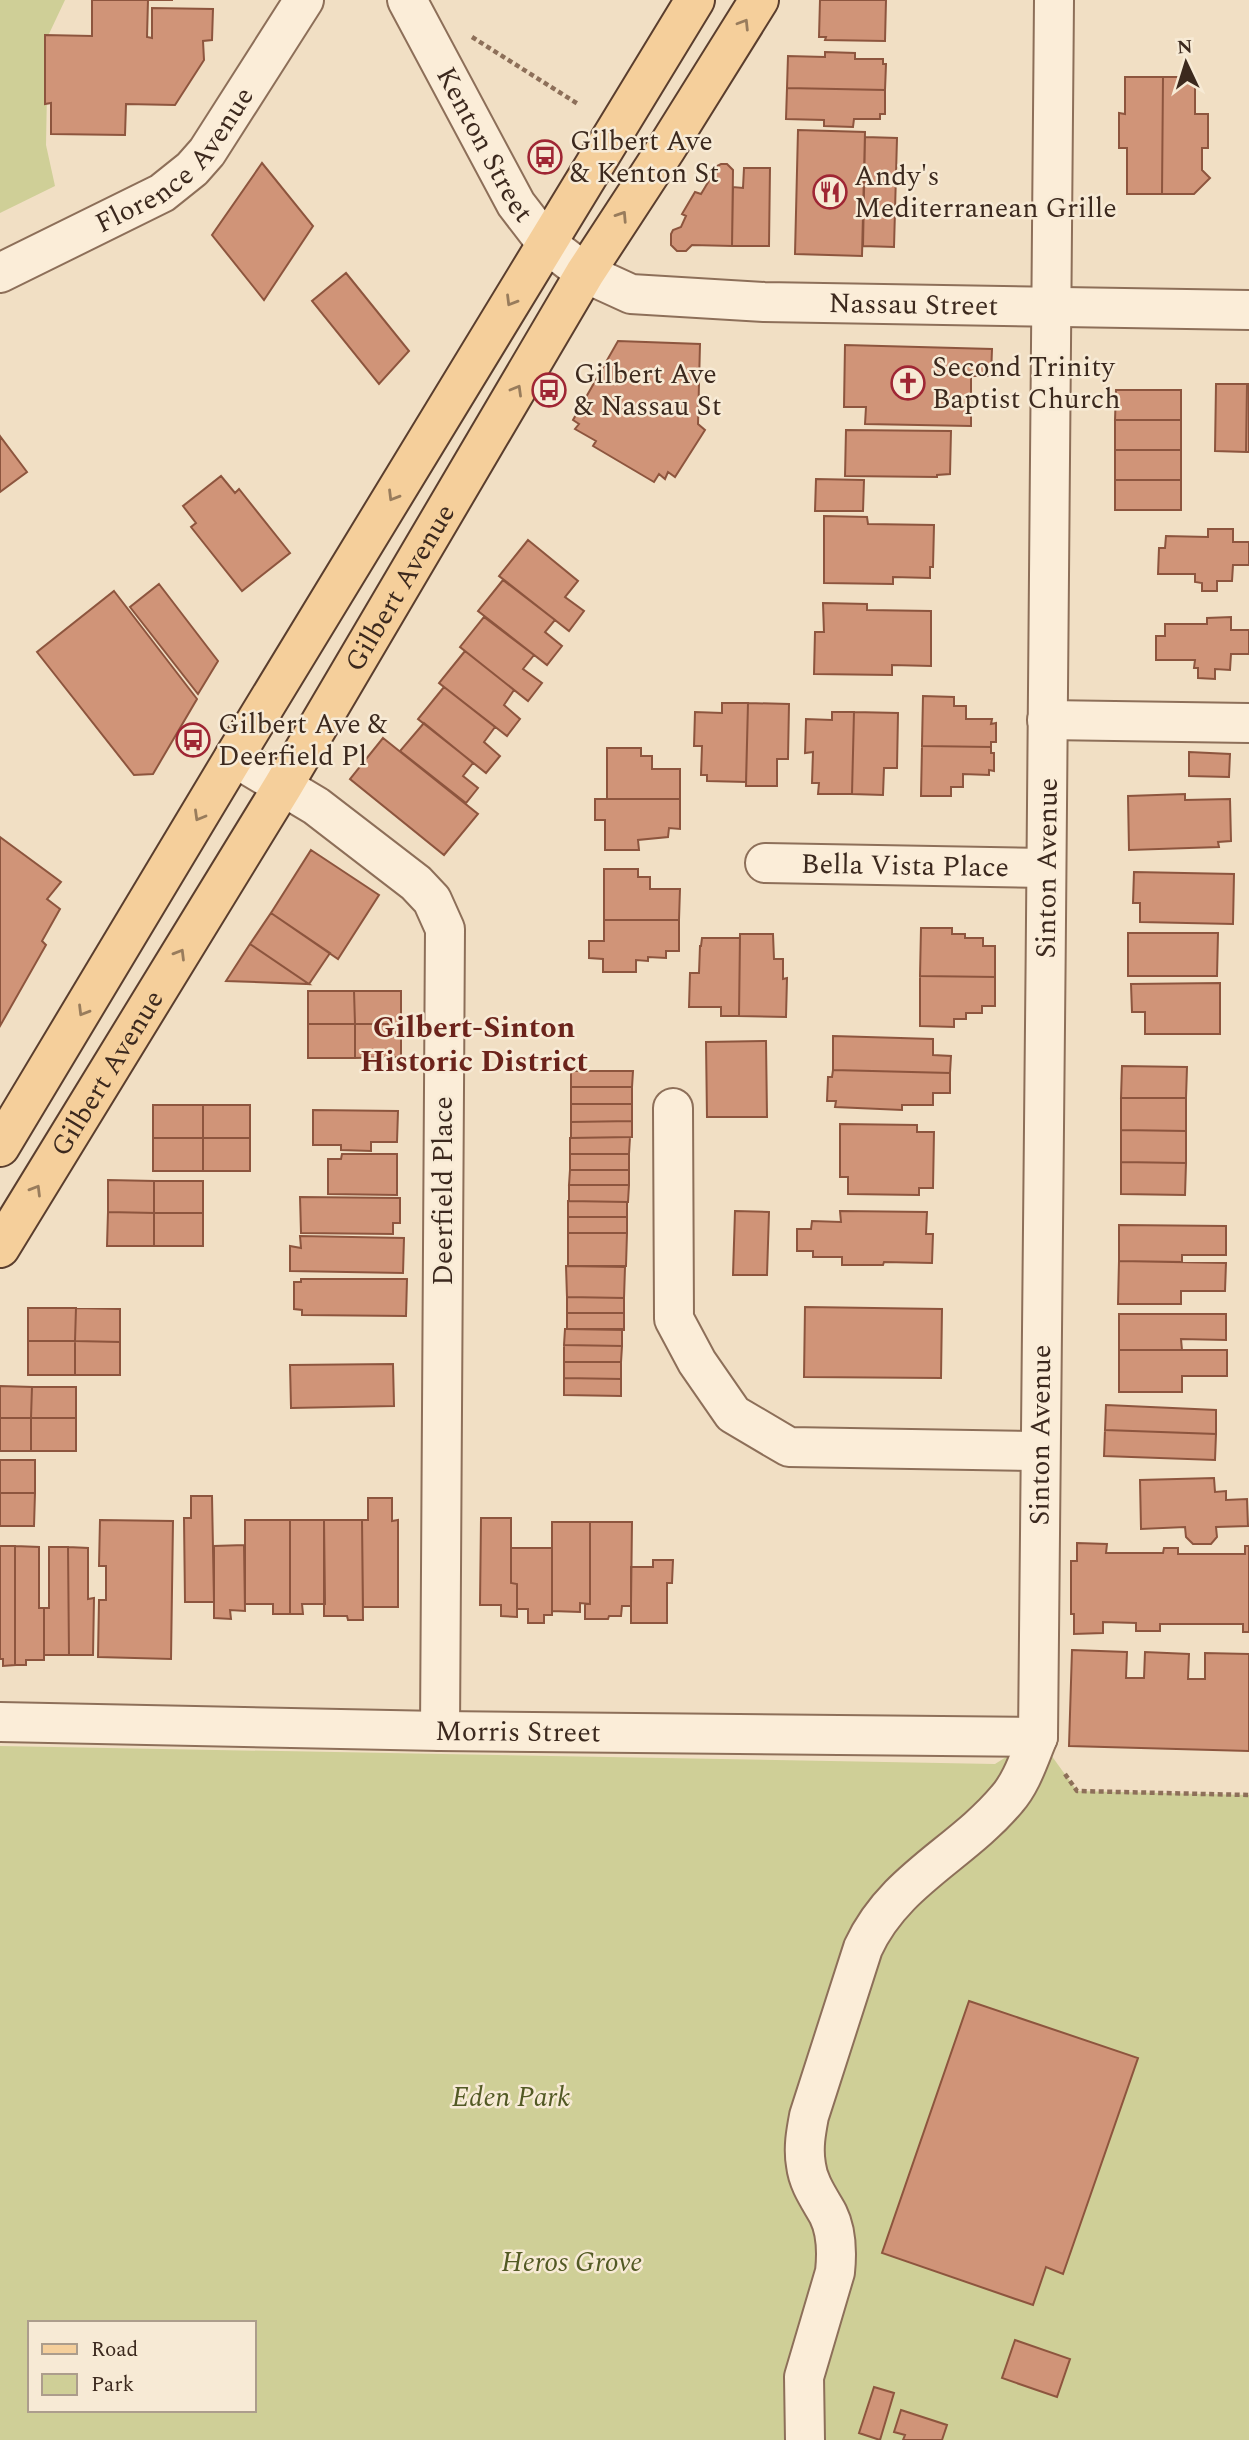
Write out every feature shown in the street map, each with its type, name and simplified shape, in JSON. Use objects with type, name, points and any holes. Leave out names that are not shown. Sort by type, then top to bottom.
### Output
[{"type":"main road","name":"Gilbert Avenue","points":[[0,1147],[695,0]]},
{"type":"main road","name":"Gilbert Avenue","points":[[0,1248],[283,786],[584,273],[666,149],[759,0]]},
{"type":"street","name":"Florence Avenue","points":[[0,273],[162,193],[192,169],[207,152],[304,0]]},
{"type":"street","name":"Kenton Street","points":[[407,0],[516,204],[546,243],[584,273]]},
{"type":"street","name":"Sinton Avenue","points":[[1038,1737],[1054,0]]},
{"type":"street","name":"Nassau Street","points":[[584,273],[631,294],[764,302],[1249,310]]},
{"type":"street","points":[[1047,720],[1249,723]]},
{"type":"street","name":"Deerfield Place","points":[[234,757],[316,806],[416,883],[432,900],[445,929],[440,1731]]},
{"type":"street","name":"Bella Vista Place","points":[[765,863],[1045,868]]},
{"type":"street","points":[[673,1108],[674,1319],[697,1362],[733,1414],[789,1447],[1039,1451]]},
{"type":"street","name":"Morris Street","points":[[0,1722],[440,1731],[1038,1737]]},
{"type":"street","points":[[805,2440],[804,2377],[837,2257],[829,2216],[815,2193],[806,2166],[804,2141],[809,2116],[859,1962],[873,1926],[890,1904],[1009,1798],[1038,1737]]},
{"type":"path","points":[[461,30],[578,104]]},
{"type":"path","points":[[1063,1771],[1077,1791],[1249,1795]]},
{"type":"green space","points":[[0,0],[65,0],[48,36],[46,145],[55,186],[0,213]]},
{"type":"green space","name":"Eden Park","points":[[1038,1737],[1077,1791],[1249,1795],[1249,2440],[0,2440],[0,1746],[995,1764]]},
{"type":"building","points":[[92,0],[148,0],[147,37],[152,38],[152,8],[213,9],[212,40],[203,41],[204,60],[175,105],[126,104],[125,135],[51,134],[51,103],[45,104],[45,35],[92,36]]},
{"type":"building","points":[[820,0],[886,0],[885,41],[825,40],[826,37],[819,37]]},
{"type":"building","points":[[825,52],[855,53],[855,59],[883,59],[883,64],[886,64],[885,90],[787,88],[788,56],[825,57]]},
{"type":"building","points":[[1125,77],[1163,77],[1162,194],[1127,194],[1127,148],[1119,148],[1119,113],[1125,114]]},
{"type":"building","points":[[1163,77],[1195,77],[1195,114],[1208,114],[1208,148],[1202,148],[1202,170],[1210,178],[1194,194],[1162,194]]},
{"type":"building","points":[[787,88],[885,90],[885,114],[880,114],[880,119],[854,119],[853,127],[824,126],[824,120],[786,119]]},
{"type":"building","name":"Andy's Mediterranean Grille","points":[[798,130],[865,132],[862,256],[795,254]]},
{"type":"building","points":[[865,137],[897,138],[894,247],[863,246]]},
{"type":"building","points":[[262,163],[313,226],[264,300],[212,235]]},
{"type":"building","points":[[727,164],[733,170],[732,246],[692,245],[686,251],[677,251],[671,245],[673,230],[681,227],[686,216],[682,214],[695,192],[701,194],[710,179],[709,170]]},
{"type":"building","points":[[744,168],[770,168],[769,246],[732,246],[733,187],[743,188]]},
{"type":"building","points":[[346,273],[409,351],[379,384],[312,301]]},
{"type":"building","points":[[618,341],[700,344],[698,424],[705,430],[675,477],[668,472],[665,479],[659,474],[654,482],[593,446],[596,441],[575,429],[579,424],[573,420]]},
{"type":"building","name":"Second Trinity Baptist Church","points":[[845,345],[992,349],[991,376],[971,376],[971,426],[865,424],[866,407],[844,407]]},
{"type":"building","points":[[1216,384],[1247,384],[1246,452],[1215,451]]},
{"type":"building","points":[[1249,384],[1249,452],[1246,452]]},
{"type":"building","points":[[1116,390],[1181,390],[1181,420],[1115,420]]},
{"type":"building","points":[[1115,420],[1181,420],[1181,450],[1115,450]]},
{"type":"building","points":[[846,430],[951,431],[950,474],[937,477],[845,476]]},
{"type":"building","points":[[0,436],[27,472],[0,492]]},
{"type":"building","points":[[1115,450],[1181,450],[1181,480],[1115,480]]},
{"type":"building","points":[[221,476],[235,493],[239,489],[290,553],[242,591],[191,527],[196,523],[183,506]]},
{"type":"building","points":[[816,479],[864,480],[863,511],[815,511]]},
{"type":"building","points":[[1115,480],[1181,480],[1181,510],[1115,510]]},
{"type":"building","points":[[824,516],[867,517],[868,524],[934,525],[933,567],[930,567],[930,578],[893,577],[893,584],[824,583]]},
{"type":"building","points":[[1208,529],[1233,529],[1233,542],[1249,542],[1249,565],[1233,565],[1232,581],[1217,581],[1217,591],[1202,591],[1202,583],[1195,582],[1195,574],[1158,574],[1159,548],[1165,548],[1166,536],[1208,537]]},
{"type":"building","points":[[528,540],[578,581],[565,597],[584,611],[569,631],[499,576]]},
{"type":"building","points":[[503,580],[555,620],[545,632],[562,646],[547,665],[478,611]]},
{"type":"building","points":[[159,584],[218,661],[198,694],[130,607]]},
{"type":"building","points":[[114,591],[197,699],[153,774],[134,775],[37,652]]},
{"type":"building","points":[[823,603],[867,604],[867,610],[931,611],[931,666],[892,665],[892,675],[814,674],[815,632],[824,632]]},
{"type":"building","points":[[484,617],[534,655],[523,669],[542,683],[528,701],[460,647]]},
{"type":"building","points":[[1231,617],[1231,630],[1249,630],[1249,654],[1231,654],[1230,670],[1215,669],[1215,679],[1198,678],[1198,668],[1194,668],[1195,660],[1156,660],[1156,636],[1165,636],[1165,624],[1207,624],[1207,618]]},
{"type":"building","points":[[465,651],[514,690],[504,705],[520,719],[507,736],[439,683]]},
{"type":"building","points":[[444,687],[495,727],[484,742],[500,756],[486,773],[418,719]]},
{"type":"building","points":[[923,696],[954,697],[954,706],[966,706],[966,719],[992,719],[991,724],[996,723],[996,742],[991,742],[991,747],[922,746]]},
{"type":"building","points":[[722,703],[748,703],[746,782],[707,781],[707,775],[701,775],[702,746],[694,746],[695,712],[722,713]]},
{"type":"building","points":[[748,703],[789,704],[788,759],[777,759],[777,786],[746,786]]},
{"type":"building","points":[[832,712],[854,712],[852,794],[818,794],[819,783],[812,783],[813,752],[805,753],[806,719],[832,720]]},
{"type":"building","points":[[854,712],[898,713],[897,768],[884,768],[883,795],[852,794]]},
{"type":"building","points":[[424,723],[473,763],[463,776],[478,788],[466,803],[400,751]]},
{"type":"building","points":[[383,738],[478,814],[444,855],[350,779]]},
{"type":"building","points":[[922,746],[991,747],[991,753],[994,753],[994,771],[989,770],[989,775],[963,774],[963,787],[951,787],[951,796],[921,796]]},
{"type":"building","points":[[607,748],[641,748],[641,756],[652,756],[652,769],[680,769],[680,799],[607,799]]},
{"type":"building","points":[[1189,752],[1230,754],[1229,777],[1189,776]]},
{"type":"building","points":[[1185,794],[1185,800],[1230,799],[1231,841],[1218,842],[1219,847],[1129,850],[1128,796]]},
{"type":"building","points":[[595,799],[680,799],[680,829],[669,828],[668,837],[638,840],[639,850],[605,850],[605,820],[595,820]]},
{"type":"building","points":[[0,837],[61,882],[47,899],[60,909],[42,941],[46,945],[0,1026]]},
{"type":"building","points":[[311,850],[379,895],[338,959],[271,913]]},
{"type":"building","points":[[604,869],[638,869],[638,877],[650,877],[650,889],[680,889],[679,920],[604,920]]},
{"type":"building","points":[[1134,872],[1234,874],[1233,924],[1140,922],[1140,903],[1133,903]]},
{"type":"building","points":[[271,913],[330,953],[309,984],[250,944]]},
{"type":"building","points":[[604,920],[679,920],[679,951],[666,951],[666,958],[648,957],[648,961],[636,960],[636,972],[603,972],[603,959],[589,958],[589,941],[604,941]]},
{"type":"building","points":[[921,928],[952,928],[952,934],[965,934],[965,938],[983,938],[983,946],[995,946],[995,977],[920,976]]},
{"type":"building","points":[[1128,933],[1218,933],[1217,976],[1128,976]]},
{"type":"building","points":[[740,934],[773,934],[774,959],[783,959],[783,979],[787,978],[786,1017],[739,1016]]},
{"type":"building","points":[[702,938],[740,938],[739,1016],[721,1016],[721,1007],[689,1007],[690,973],[699,973]]},
{"type":"building","points":[[250,944],[309,984],[226,981]]},
{"type":"building","points":[[920,976],[995,977],[995,1006],[982,1006],[982,1013],[966,1013],[966,1019],[954,1019],[954,1027],[920,1026]]},
{"type":"building","points":[[1220,983],[1220,1034],[1145,1034],[1145,1012],[1132,1012],[1131,984]]},
{"type":"building","points":[[308,991],[354,991],[355,1024],[308,1024]]},
{"type":"building","points":[[354,991],[401,991],[401,1024],[355,1024]]},
{"type":"building","points":[[308,1024],[355,1024],[355,1058],[308,1058]]},
{"type":"building","points":[[355,1024],[401,1024],[401,1057],[355,1058]]},
{"type":"building","points":[[833,1036],[933,1039],[933,1055],[951,1056],[950,1073],[833,1070]]},
{"type":"building","points":[[766,1041],[767,1117],[707,1117],[706,1042]]},
{"type":"building","points":[[1122,1066],[1187,1067],[1186,1098],[1121,1098]]},
{"type":"building","points":[[833,1070],[950,1073],[950,1093],[933,1093],[933,1105],[902,1105],[902,1110],[835,1107],[836,1101],[827,1101],[828,1077],[832,1077]]},
{"type":"building","points":[[571,1071],[633,1071],[632,1087],[571,1087]]},
{"type":"building","points":[[571,1087],[632,1087],[632,1104],[571,1104]]},
{"type":"building","points":[[1121,1098],[1186,1098],[1186,1131],[1121,1130]]},
{"type":"building","points":[[571,1104],[632,1104],[632,1121],[571,1122]]},
{"type":"building","points":[[153,1105],[203,1105],[203,1138],[153,1138]]},
{"type":"building","points":[[203,1105],[250,1105],[250,1138],[203,1138]]},
{"type":"building","points":[[313,1110],[398,1111],[397,1142],[371,1142],[371,1151],[341,1150],[341,1145],[313,1145]]},
{"type":"building","points":[[632,1121],[632,1137],[571,1138],[571,1122]]},
{"type":"building","points":[[840,1124],[917,1125],[917,1132],[934,1132],[933,1188],[919,1188],[919,1195],[848,1194],[848,1177],[840,1177]]},
{"type":"building","points":[[1121,1130],[1186,1131],[1186,1163],[1121,1162]]},
{"type":"building","points":[[630,1137],[629,1154],[570,1154],[570,1138]]},
{"type":"building","points":[[153,1138],[203,1138],[203,1171],[153,1171]]},
{"type":"building","points":[[203,1138],[250,1138],[250,1171],[203,1171]]},
{"type":"building","points":[[342,1154],[397,1154],[397,1195],[328,1194],[328,1159],[341,1159]]},
{"type":"building","points":[[570,1154],[629,1154],[629,1170],[570,1170]]},
{"type":"building","points":[[1121,1162],[1186,1163],[1185,1195],[1121,1194]]},
{"type":"building","points":[[570,1170],[629,1170],[629,1185],[569,1185]]},
{"type":"building","points":[[108,1180],[154,1181],[154,1213],[108,1212]]},
{"type":"building","points":[[154,1181],[203,1181],[203,1213],[154,1213]]},
{"type":"building","points":[[569,1185],[629,1185],[628,1202],[569,1201]]},
{"type":"building","points":[[300,1197],[400,1198],[400,1223],[393,1223],[393,1234],[301,1233]]},
{"type":"building","points":[[568,1201],[627,1202],[627,1217],[568,1217]]},
{"type":"building","points":[[735,1211],[769,1212],[767,1275],[733,1275]]},
{"type":"building","points":[[840,1211],[927,1212],[926,1234],[933,1234],[932,1263],[842,1265],[842,1257],[813,1257],[813,1251],[797,1251],[797,1229],[811,1229],[812,1221],[841,1222]]},
{"type":"building","points":[[108,1212],[154,1213],[154,1246],[107,1246]]},
{"type":"building","points":[[154,1213],[203,1213],[203,1246],[154,1246]]},
{"type":"building","points":[[568,1217],[627,1217],[627,1233],[568,1233]]},
{"type":"building","points":[[1119,1225],[1226,1226],[1226,1255],[1182,1255],[1182,1262],[1119,1261]]},
{"type":"building","points":[[568,1233],[627,1233],[626,1266],[568,1266]]},
{"type":"building","points":[[300,1236],[404,1238],[403,1273],[290,1271],[290,1246],[301,1248]]},
{"type":"building","points":[[1119,1261],[1226,1263],[1225,1291],[1181,1291],[1181,1304],[1118,1304]]},
{"type":"building","points":[[566,1266],[625,1267],[624,1298],[567,1297]]},
{"type":"building","points":[[301,1279],[407,1279],[406,1316],[302,1315],[302,1310],[294,1309],[294,1282],[301,1282]]},
{"type":"building","points":[[567,1297],[624,1298],[624,1313],[567,1313]]},
{"type":"building","points":[[805,1307],[942,1309],[941,1378],[804,1377]]},
{"type":"building","points":[[28,1308],[76,1308],[75,1341],[28,1341]]},
{"type":"building","points":[[76,1308],[120,1309],[120,1342],[75,1341]]},
{"type":"building","points":[[567,1313],[624,1313],[624,1330],[567,1329]]},
{"type":"building","points":[[1119,1314],[1226,1314],[1226,1340],[1181,1339],[1182,1350],[1119,1350]]},
{"type":"building","points":[[565,1329],[622,1329],[622,1346],[564,1345]]},
{"type":"building","points":[[28,1341],[75,1341],[75,1375],[28,1375]]},
{"type":"building","points":[[75,1341],[120,1342],[120,1375],[75,1375]]},
{"type":"building","points":[[564,1345],[622,1346],[621,1362],[564,1362]]},
{"type":"building","points":[[1119,1350],[1227,1350],[1227,1376],[1182,1376],[1182,1392],[1119,1392]]},
{"type":"building","points":[[564,1362],[621,1362],[621,1379],[564,1378]]},
{"type":"building","points":[[393,1364],[394,1406],[291,1408],[290,1365]]},
{"type":"building","points":[[564,1378],[621,1379],[621,1396],[564,1395]]},
{"type":"building","points":[[0,1386],[32,1387],[31,1418],[0,1418]]},
{"type":"building","points":[[32,1387],[76,1387],[76,1418],[31,1418]]},
{"type":"building","points":[[1106,1405],[1216,1410],[1216,1434],[1105,1430]]},
{"type":"building","points":[[0,1418],[31,1418],[31,1451],[0,1451]]},
{"type":"building","points":[[31,1418],[76,1418],[76,1451],[31,1451]]},
{"type":"building","points":[[1105,1430],[1216,1434],[1215,1460],[1104,1456]]},
{"type":"building","points":[[0,1460],[35,1460],[35,1493],[0,1493]]},
{"type":"building","points":[[1214,1478],[1215,1492],[1226,1491],[1226,1500],[1247,1499],[1248,1526],[1216,1527],[1217,1537],[1211,1544],[1193,1544],[1186,1537],[1185,1527],[1141,1529],[1140,1480]]},
{"type":"building","points":[[0,1493],[35,1493],[34,1526],[0,1526]]},
{"type":"building","points":[[191,1496],[212,1496],[214,1602],[185,1602],[184,1518],[191,1518]]},
{"type":"building","points":[[368,1498],[392,1498],[392,1521],[398,1520],[398,1607],[363,1607],[362,1520],[368,1520]]},
{"type":"building","points":[[481,1518],[511,1518],[511,1583],[517,1584],[517,1617],[501,1616],[501,1605],[480,1605]]},
{"type":"building","points":[[100,1520],[173,1521],[171,1659],[98,1657],[99,1600],[106,1600],[106,1566],[99,1566]]},
{"type":"building","points":[[245,1520],[290,1520],[290,1614],[273,1614],[273,1604],[245,1604]]},
{"type":"building","points":[[290,1520],[324,1520],[325,1604],[302,1604],[303,1614],[290,1614]]},
{"type":"building","points":[[324,1520],[362,1520],[363,1620],[348,1620],[347,1616],[324,1616]]},
{"type":"building","points":[[552,1522],[590,1522],[590,1604],[580,1603],[580,1612],[552,1611]]},
{"type":"building","points":[[590,1522],[632,1522],[631,1606],[622,1606],[621,1616],[585,1619],[585,1604],[590,1604]]},
{"type":"building","points":[[1077,1543],[1107,1544],[1106,1553],[1163,1553],[1164,1548],[1178,1548],[1178,1554],[1245,1554],[1245,1546],[1249,1546],[1249,1632],[1243,1632],[1243,1624],[1160,1624],[1160,1631],[1136,1631],[1136,1623],[1103,1622],[1103,1633],[1074,1634],[1074,1614],[1071,1614],[1071,1561],[1077,1561]]},
{"type":"building","points":[[244,1545],[245,1611],[230,1610],[231,1619],[214,1618],[214,1546]]},
{"type":"building","points":[[0,1546],[15,1546],[15,1665],[3,1666],[3,1659],[0,1659]]},
{"type":"building","points":[[15,1546],[39,1547],[39,1608],[44,1608],[44,1660],[26,1660],[26,1665],[15,1665]]},
{"type":"building","points":[[49,1547],[68,1547],[69,1655],[44,1655],[44,1608],[49,1608]]},
{"type":"building","points":[[68,1547],[88,1548],[88,1599],[94,1598],[93,1655],[69,1655]]},
{"type":"building","points":[[511,1548],[552,1548],[552,1615],[544,1615],[544,1623],[528,1623],[528,1609],[517,1609],[517,1584],[511,1583]]},
{"type":"building","points":[[653,1560],[673,1560],[672,1583],[667,1583],[667,1623],[631,1623],[631,1567],[653,1567]]},
{"type":"building","points":[[1072,1650],[1127,1652],[1126,1678],[1144,1678],[1145,1652],[1189,1654],[1188,1679],[1205,1679],[1205,1653],[1249,1654],[1249,1751],[1069,1746]]},
{"type":"building","points":[[969,2001],[1138,2058],[1063,2274],[1046,2267],[1033,2305],[882,2253]]},
{"type":"building","points":[[1015,2340],[1070,2359],[1057,2397],[1002,2378]]},
{"type":"building","points":[[874,2387],[894,2393],[880,2440],[859,2433]]},
{"type":"building","points":[[901,2410],[947,2425],[942,2440],[903,2440],[905,2435],[894,2432]]},
{"type":"place","name":"Gilbert Ave & Kenton St","points":[[545,157]]},
{"type":"place","name":"Andy's Mediterranean Grille","points":[[830,192]]},
{"type":"place","name":"Second Trinity Baptist Church","points":[[908,383]]},
{"type":"place","name":"Gilbert Ave & Nassau St","points":[[549,390]]},
{"type":"place","name":"Gilbert Ave & Deerfield Pl","points":[[193,740]]},
{"type":"district","name":"Gilbert-Sinton Historic District","points":[[474,1045]]},
{"type":"park label","name":"Heros Grove","points":[[572,2262]]}]
